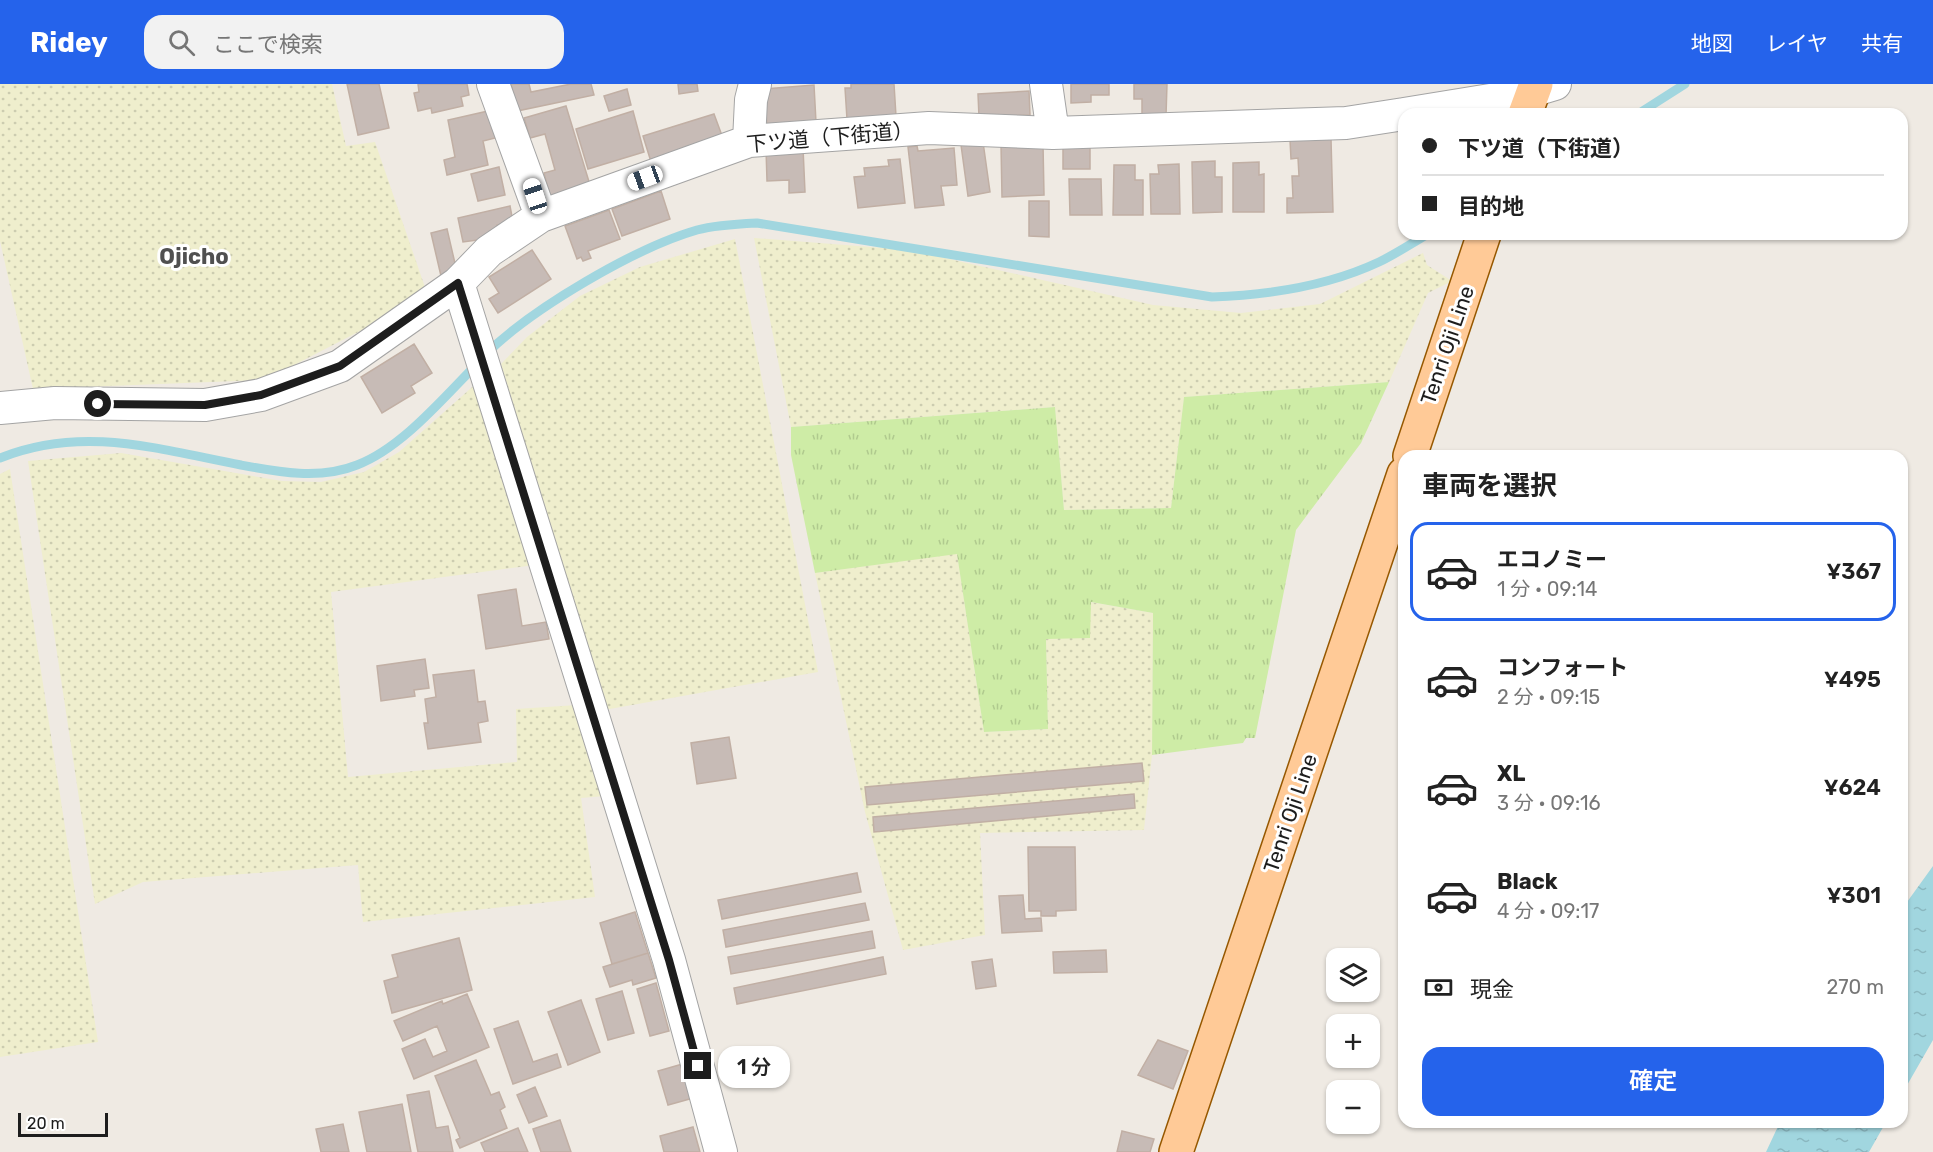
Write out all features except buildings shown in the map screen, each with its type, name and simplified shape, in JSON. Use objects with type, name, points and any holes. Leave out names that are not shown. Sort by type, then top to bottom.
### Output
[{"type":"main road","name":"Tenri Oji Line","points":[[1412,450],[1482,240]]},
{"type":"main road","name":"Tenri Oji Line","points":[[1176,1152],[1398,492]]},
{"type":"street","points":[[493,84],[541,216]]},
{"type":"street","points":[[749,141],[750,100],[755,84]]},
{"type":"street","points":[[1046,84],[1053,133]]},
{"type":"street","name":"下ツ道（下街道）","points":[[1441,108],[1537,93]]},
{"type":"street","name":"下ツ道（下街道）","points":[[0,408],[55,403],[205,405],[261,395],[340,366],[458,283],[489,251],[541,216],[749,141],[929,128],[1053,133],[1346,123],[1398,115]]},
{"type":"street","points":[[458,283],[669,960],[721,1152]]},
{"type":"green space","points":[[0,84],[332,84],[346,146],[375,142],[428,296],[265,380],[33,389],[0,241]]},
{"type":"green space","points":[[754,238],[909,250],[1153,305],[1241,313],[1320,304],[1423,253],[1427,265],[1452,281],[1428,293],[1389,382],[1184,397],[1171,508],[1064,510],[1055,407],[791,427]]},
{"type":"green space","points":[[735,239],[818,672],[604,710],[501,364],[527,337],[580,296],[640,267]]},
{"type":"green space","points":[[479,381],[535,565],[331,592],[348,777],[517,762],[516,709],[577,705],[605,796],[581,798],[595,897],[363,922],[358,865],[143,882],[95,904],[28,461],[121,453],[282,481],[321,482],[364,472],[399,452]]},
{"type":"green space","points":[[1389,382],[1361,443],[1296,530],[1255,738],[1246,738],[1243,743],[1152,755],[1153,613],[1091,602],[1090,638],[1046,639],[1048,729],[984,732],[957,554],[815,573],[791,455],[791,427],[1055,407],[1064,510],[1171,508],[1184,397]]},
{"type":"green space","points":[[10,469],[98,1042],[0,1057],[0,474]]},
{"type":"green space","points":[[957,553],[984,732],[1048,729],[1046,639],[1090,602],[1153,613],[1152,755],[1144,830],[980,833],[985,935],[903,950],[865,812],[815,573]]},
{"type":"water","points":[[1933,866],[1933,1040],[1908,1084],[1908,901]]},
{"type":"water","points":[[1777,1128],[1883,1128],[1869,1152],[1766,1152]]},
{"type":"waterway","points":[[1647,108],[1685,84]]},
{"type":"waterway","points":[[487,353],[530,317],[615,265],[672,239],[697,230],[719,226],[757,223],[1212,297],[1255,294],[1319,283],[1379,262],[1418,240]]},
{"type":"waterway","points":[[0,458],[31,448],[91,441],[150,447],[284,472],[314,473],[343,470],[374,457],[390,447],[437,406],[478,363]]},
{"type":"district","name":"Ojicho","points":[[194,256]]},
{"type":"route","points":[[98,404],[205,405],[261,395],[340,366],[458,283],[669,960],[698,1066]]}]
